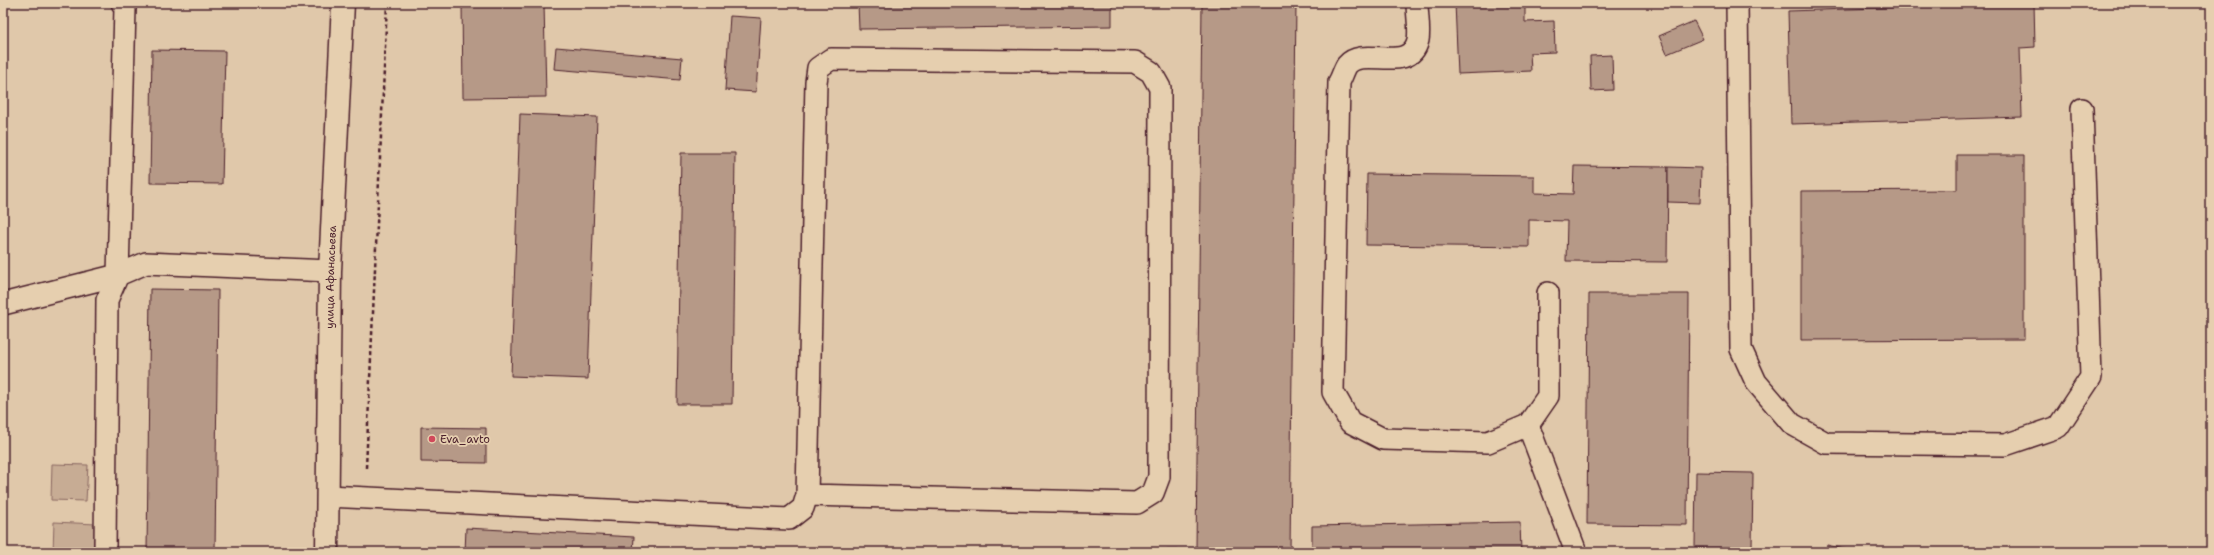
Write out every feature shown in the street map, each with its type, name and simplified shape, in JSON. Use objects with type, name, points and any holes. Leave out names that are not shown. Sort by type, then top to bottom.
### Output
[{"type":"street","name":"улица Афанасьева","points":[[326,552],[328,496],[330,271],[343,3]]},
{"type":"lane","points":[[105,552],[107,300],[118,275],[124,8],[122,3]]},
{"type":"lane","points":[[1417,3],[1418,41],[1410,53],[1401,58],[1359,58],[1348,64],[1339,82],[1333,392],[1350,422],[1383,439],[1488,442],[1528,425],[1548,396],[1548,293]]},
{"type":"lane","points":[[1737,3],[1741,349],[1756,382],[1792,424],[1826,443],[2005,445],[2058,427],[2091,377],[2082,108]]},
{"type":"lane","points":[[328,496],[789,519],[803,508],[807,495],[816,82],[818,68],[831,59],[1135,62],[1151,72],[1160,88],[1159,477],[1153,493],[1137,502],[807,495]]},
{"type":"lane","points":[[3,304],[118,275],[146,263],[330,271]]},
{"type":"lane","points":[[1528,425],[1576,552]]},
{"type":"path","points":[[365,498],[387,3]]},
{"type":"shaded area","points":[[52,464],[88,465],[86,501],[51,500]]},
{"type":"shaded area","points":[[54,522],[96,524],[95,552],[53,552]]},
{"type":"building","points":[[462,3],[544,3],[546,97],[463,98]]},
{"type":"building","points":[[858,3],[1112,3],[1112,26],[859,29]]},
{"type":"building","points":[[1202,3],[1296,3],[1290,552],[1143,552],[1143,550],[1196,550]]},
{"type":"building","points":[[1455,3],[1525,3],[1525,22],[1554,21],[1555,52],[1530,53],[1531,71],[1458,74]]},
{"type":"building","points":[[2034,3],[2035,47],[2020,48],[2022,117],[1791,124],[1788,11]]},
{"type":"building","points":[[730,16],[761,18],[756,92],[725,90]]},
{"type":"building","points":[[1694,21],[1703,39],[1667,54],[1659,36]]},
{"type":"building","points":[[556,47],[682,58],[680,80],[554,69]]},
{"type":"building","points":[[152,50],[225,51],[222,184],[150,183]]},
{"type":"building","points":[[1612,55],[1613,90],[1591,91],[1590,56]]},
{"type":"building","points":[[520,114],[597,117],[588,379],[511,376]]},
{"type":"building","points":[[681,153],[735,153],[732,404],[677,404]]},
{"type":"building","points":[[1957,155],[2024,155],[2024,339],[1801,340],[1801,191],[1957,190]]},
{"type":"building","points":[[1574,166],[1668,167],[1667,262],[1566,261],[1567,221],[1529,220],[1529,247],[1366,245],[1367,174],[1534,176],[1534,193],[1573,194]]},
{"type":"building","points":[[1668,167],[1701,168],[1700,203],[1668,202]]},
{"type":"building","points":[[150,289],[218,290],[215,552],[147,552]]},
{"type":"building","points":[[1589,294],[1689,294],[1687,525],[1587,524]]},
{"type":"building","points":[[421,427],[486,428],[486,463],[421,462]]},
{"type":"building","points":[[1696,472],[1753,473],[1752,548],[1695,548]]},
{"type":"building","points":[[1520,522],[1521,552],[1312,552],[1312,526]]},
{"type":"building","points":[[466,528],[634,537],[633,552],[465,552]]},
{"type":"building","points":[[1827,545],[1857,552],[1825,552]]},
{"type":"place","name":"Eva_avto","points":[[432,439]]}]
